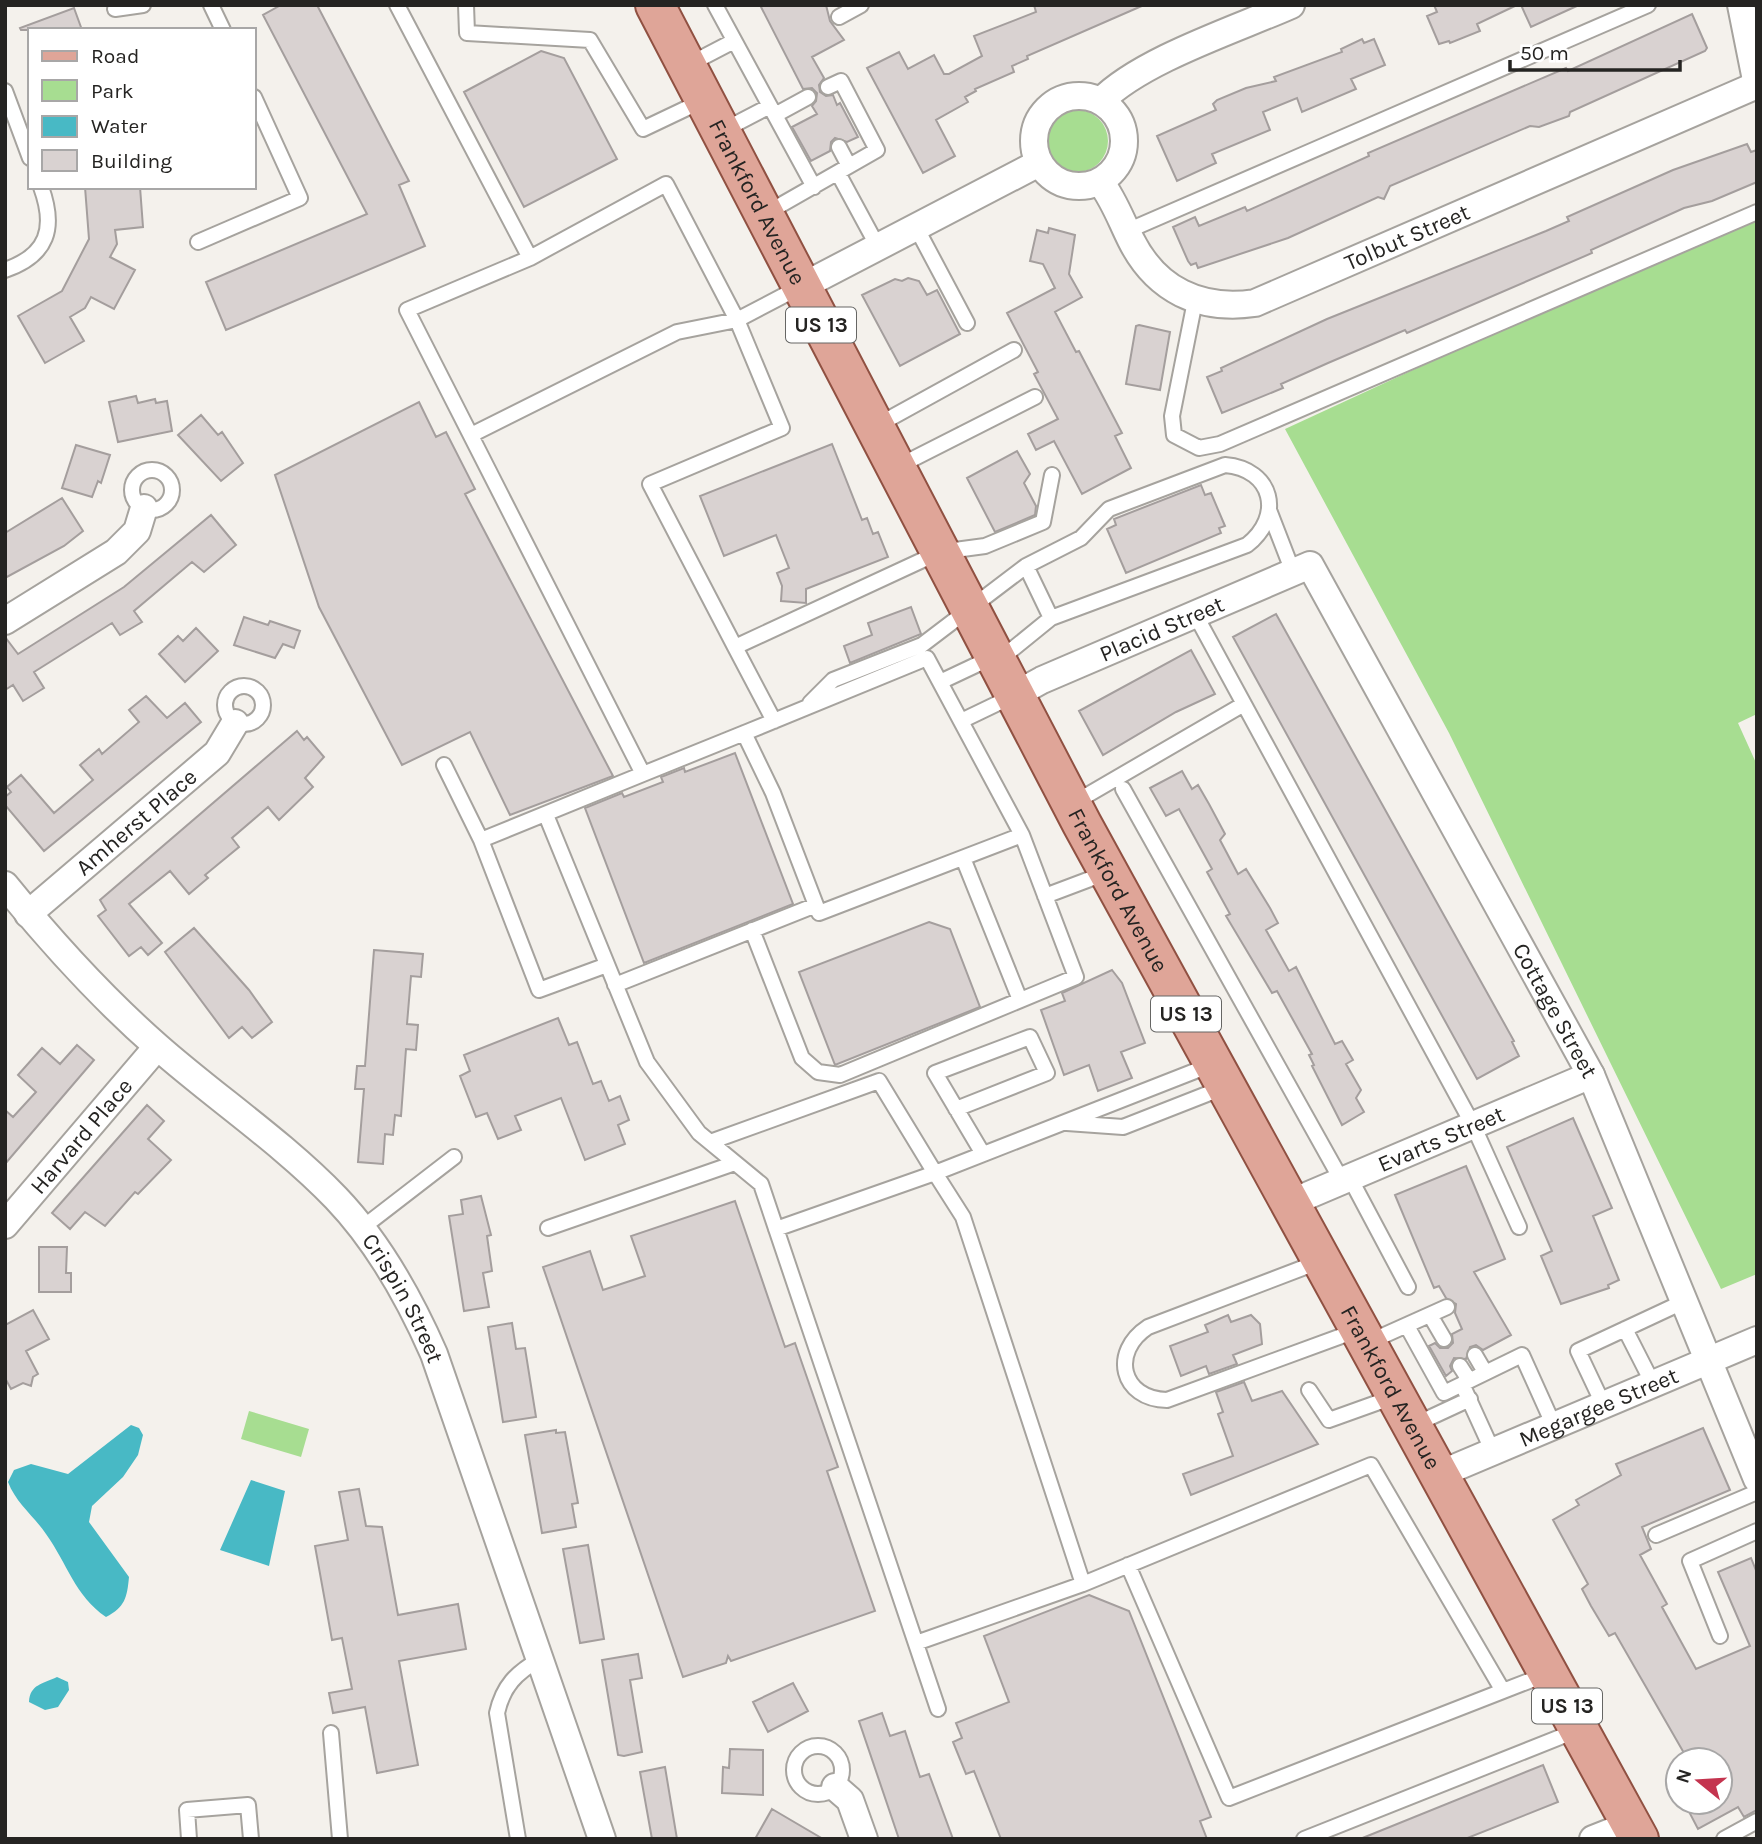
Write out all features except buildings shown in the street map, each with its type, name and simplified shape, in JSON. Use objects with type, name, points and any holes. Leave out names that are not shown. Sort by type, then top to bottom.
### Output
[{"type":"main road","name":"Frankford Avenue","points":[[655,5],[1108,872],[1635,1831]]},
{"type":"street","points":[[1101,101],[1117,84],[1148,68],[1291,5]]},
{"type":"street","points":[[1741,5],[1757,85]]},
{"type":"street","name":"Tolbut Street","points":[[1101,183],[1112,197],[1146,265],[1168,287],[1195,300],[1220,306],[1255,303],[1757,85]]},
{"type":"street","points":[[1085,96],[1101,101],[1119,117],[1126,141],[1119,165],[1101,183],[1083,187],[1066,186],[1050,177],[1039,163],[1034,139],[1042,115],[1054,104],[1069,97],[1085,96]]},
{"type":"street","points":[[802,287],[1039,163]]},
{"type":"street","points":[[5,621],[116,552],[137,531],[145,508]]},
{"type":"street","name":"Placid Street","points":[[1015,695],[1042,680],[1301,569]]},
{"type":"street","name":"Cottage Street","points":[[1301,569],[1591,1075],[1757,1479]]},
{"type":"street","name":"Amherst Place","points":[[28,914],[217,753],[235,723]]},
{"type":"street","name":"Crispin Street","points":[[5,885],[90,982],[157,1046],[314,1177],[362,1228],[412,1304],[434,1354],[602,1839]]},
{"type":"street","name":"Harvard Place","points":[[5,1225],[157,1046]]},
{"type":"street","name":"Evarts Street","points":[[1290,1203],[1591,1075]]},
{"type":"street","name":"Megargee Street","points":[[1440,1474],[1604,1406],[1651,1382],[1757,1340]]},
{"type":"street","points":[[835,1787],[850,1800],[864,1839]]},
{"type":"street","points":[[1593,1839],[1635,1831]]},
{"type":"lane","points":[[115,9],[143,5]]},
{"type":"lane","points":[[211,5],[222,28]]},
{"type":"lane","points":[[397,5],[530,258]]},
{"type":"lane","points":[[466,5],[467,33],[590,40],[643,129],[712,116],[773,110],[808,97]]},
{"type":"lane","points":[[715,5],[814,187]]},
{"type":"lane","points":[[839,17],[862,5]]},
{"type":"lane","points":[[1127,231],[1648,5]]},
{"type":"lane","points":[[687,66],[734,41]]},
{"type":"lane","points":[[764,215],[877,150],[841,81],[828,87]]},
{"type":"lane","points":[[5,91],[28,153]]},
{"type":"lane","points":[[198,242],[300,198],[256,101]]},
{"type":"lane","points":[[839,146],[844,169],[878,247]]},
{"type":"lane","points":[[643,774],[407,310],[530,258],[666,184],[737,320],[782,428],[650,484],[774,721]]},
{"type":"lane","points":[[5,270],[35,254],[45,240],[49,221],[41,189]]},
{"type":"lane","points":[[1195,300],[1172,415],[1174,435],[1199,447],[1220,444],[1757,212]]},
{"type":"lane","points":[[916,227],[967,323]]},
{"type":"lane","points":[[471,435],[677,332],[737,320],[802,287]]},
{"type":"lane","points":[[874,426],[1014,349]]},
{"type":"lane","points":[[896,467],[1035,397]]},
{"type":"lane","points":[[804,709],[833,680],[922,645],[1026,566],[1081,538],[1110,509],[1217,466],[1239,466],[1252,472],[1265,489],[1269,510],[1301,569]]},
{"type":"lane","points":[[735,647],[940,552],[985,546],[1043,522],[1052,475]]},
{"type":"lane","points":[[940,682],[996,659],[1051,618],[1247,545],[1258,536],[1266,524],[1269,510]]},
{"type":"lane","points":[[1026,566],[1051,618]]},
{"type":"lane","points":[[1195,614],[1473,1125],[1519,1227]]},
{"type":"lane","points":[[481,840],[927,658],[1022,835],[1076,977],[840,1075],[818,1072],[809,1066],[797,1048],[752,930]]},
{"type":"lane","points":[[961,721],[1015,695]]},
{"type":"lane","points":[[1072,804],[1244,704]]},
{"type":"lane","points":[[744,733],[773,793],[819,913],[1022,835]]},
{"type":"lane","points":[[444,765],[481,840],[539,989],[607,965]]},
{"type":"lane","points":[[1123,789],[1408,1287]]},
{"type":"lane","points":[[546,815],[647,1062],[699,1133],[761,1184],[937,1709]]},
{"type":"lane","points":[[963,858],[1020,1000]]},
{"type":"lane","points":[[1045,896],[1108,872]]},
{"type":"lane","points":[[615,985],[816,905]]},
{"type":"lane","points":[[956,1109],[1047,1073],[1030,1037],[935,1073],[956,1109],[983,1154]]},
{"type":"lane","points":[[1063,1123],[1123,1127],[1220,1075]]},
{"type":"lane","points":[[776,1229],[1063,1123],[1220,1075]]},
{"type":"lane","points":[[710,1142],[878,1081],[963,1217],[1083,1584]]},
{"type":"lane","points":[[362,1228],[454,1157]]},
{"type":"lane","points":[[548,1228],[735,1163]]},
{"type":"lane","points":[[1322,1261],[1148,1328],[1130,1343],[1125,1354],[1128,1378],[1144,1396],[1167,1400],[1364,1336],[1407,1326],[1447,1307]]},
{"type":"lane","points":[[1604,1406],[1578,1351],[1683,1302]]},
{"type":"lane","points":[[1430,1315],[1444,1339]]},
{"type":"lane","points":[[1407,1326],[1444,1393],[1522,1355],[1554,1426]]},
{"type":"lane","points":[[1625,1329],[1651,1382]]},
{"type":"lane","points":[[1475,1355],[1485,1372]]},
{"type":"lane","points":[[1460,1366],[1469,1399],[1493,1452]]},
{"type":"lane","points":[[1309,1390],[1329,1420],[1405,1411],[1469,1399]]},
{"type":"lane","points":[[916,1643],[1083,1584],[1371,1465],[1503,1691]]},
{"type":"lane","points":[[1656,1535],[1757,1492]]},
{"type":"lane","points":[[1720,1636],[1690,1561],[1757,1531]]},
{"type":"lane","points":[[1128,1565],[1229,1798],[1549,1673]]},
{"type":"lane","points":[[517,1839],[497,1713],[501,1696],[510,1681],[540,1660]]},
{"type":"lane","points":[[1304,1839],[1580,1729]]},
{"type":"lane","points":[[331,1733],[340,1839]]},
{"type":"lane","points":[[189,1839],[187,1810],[247,1805],[251,1839]]},
{"type":"lane","points":[[1724,1839],[1757,1821]]},
{"type":"green space","points":[[1077,110],[1099,119],[1108,141],[1099,163],[1077,172],[1055,163],[1046,141],[1055,119]]},
{"type":"green space","points":[[1757,211],[1757,714],[1738,723],[1757,765],[1757,1274],[1721,1289],[1449,733],[1285,429]]},
{"type":"green space","points":[[249,1411],[309,1429],[301,1457],[241,1439]]},
{"type":"water","points":[[131,1425],[139,1428],[143,1435],[138,1455],[123,1477],[92,1506],[89,1522],[129,1577],[124,1601],[106,1617],[86,1599],[41,1527],[15,1496],[8,1482],[14,1470],[31,1464],[68,1474]]},
{"type":"water","points":[[251,1480],[285,1491],[269,1566],[220,1550]]},
{"type":"water","points":[[57,1677],[68,1682],[69,1690],[58,1707],[45,1710],[29,1702],[35,1688]]}]
